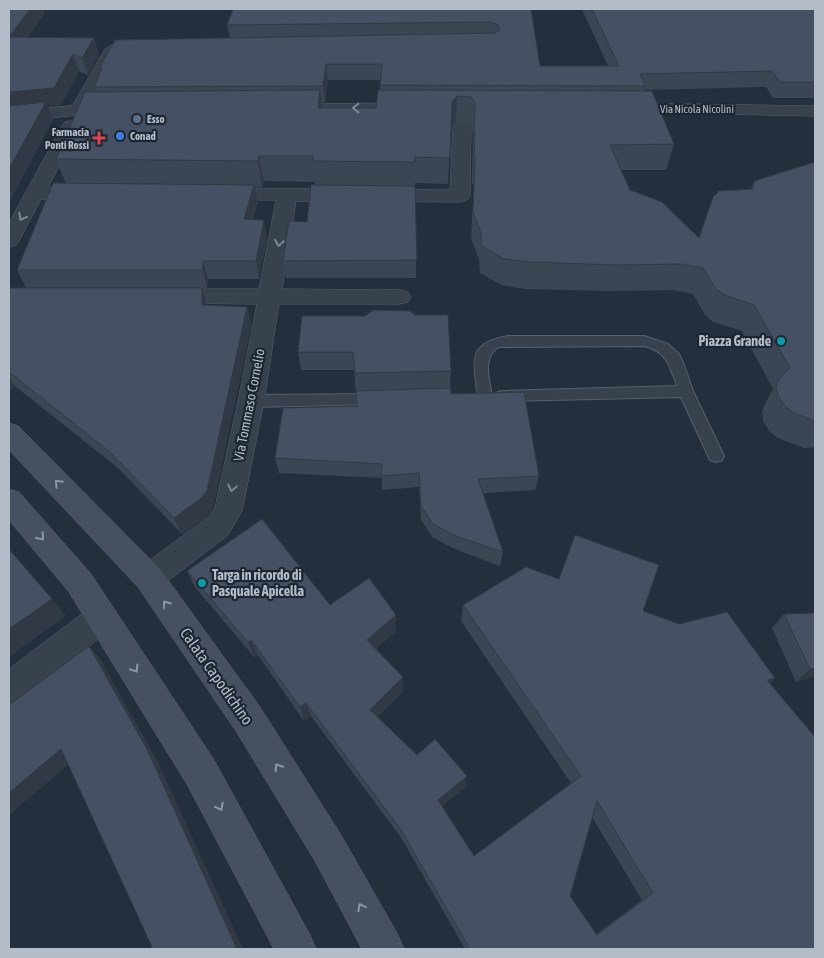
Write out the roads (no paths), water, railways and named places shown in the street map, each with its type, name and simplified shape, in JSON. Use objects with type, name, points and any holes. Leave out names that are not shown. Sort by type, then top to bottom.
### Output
[{"type":"main road","name":"Calata Capodichino","points":[[9,433],[148,578],[248,719],[328,848],[384,949]]},
{"type":"main road","points":[[9,500],[80,583],[102,617],[201,773],[296,949]]},
{"type":"street","points":[[9,241],[111,52],[124,47],[144,47]]},
{"type":"street","points":[[280,109],[430,108]]},
{"type":"street","name":"Via Nicola Nicolini","points":[[608,108],[737,109],[756,118],[815,124]]},
{"type":"street","name":"Via Nicola Nicolini","points":[[737,126],[756,118],[815,111]]},
{"type":"street","points":[[9,118],[124,118]]},
{"type":"street","points":[[394,127],[530,127]]},
{"type":"street","points":[[200,194],[460,196],[462,127]]},
{"type":"street","points":[[34,193],[104,194]]},
{"type":"street","name":"Via Tommaso Cornelio","points":[[148,578],[218,526],[225,518],[251,401],[287,195]]},
{"type":"street","points":[[144,296],[400,297]]},
{"type":"street","points":[[9,689],[102,617]]},
{"type":"lane","points":[[485,397],[481,357],[485,348],[492,342],[656,343],[670,351],[716,456]]},
{"type":"lane","points":[[466,397],[686,391]]},
{"type":"lane","points":[[251,401],[397,398]]},
{"type":"place","name":"Esso","points":[[137,119]]},
{"type":"place","name":"Conad","points":[[120,136]]},
{"type":"place","name":"Farmacia Ponti Rossi","points":[[99,138]]},
{"type":"place","name":"Piazza Grande","points":[[781,341]]},
{"type":"place","name":"Targa in ricordo di Pasquale Apicella","points":[[202,583]]}]
